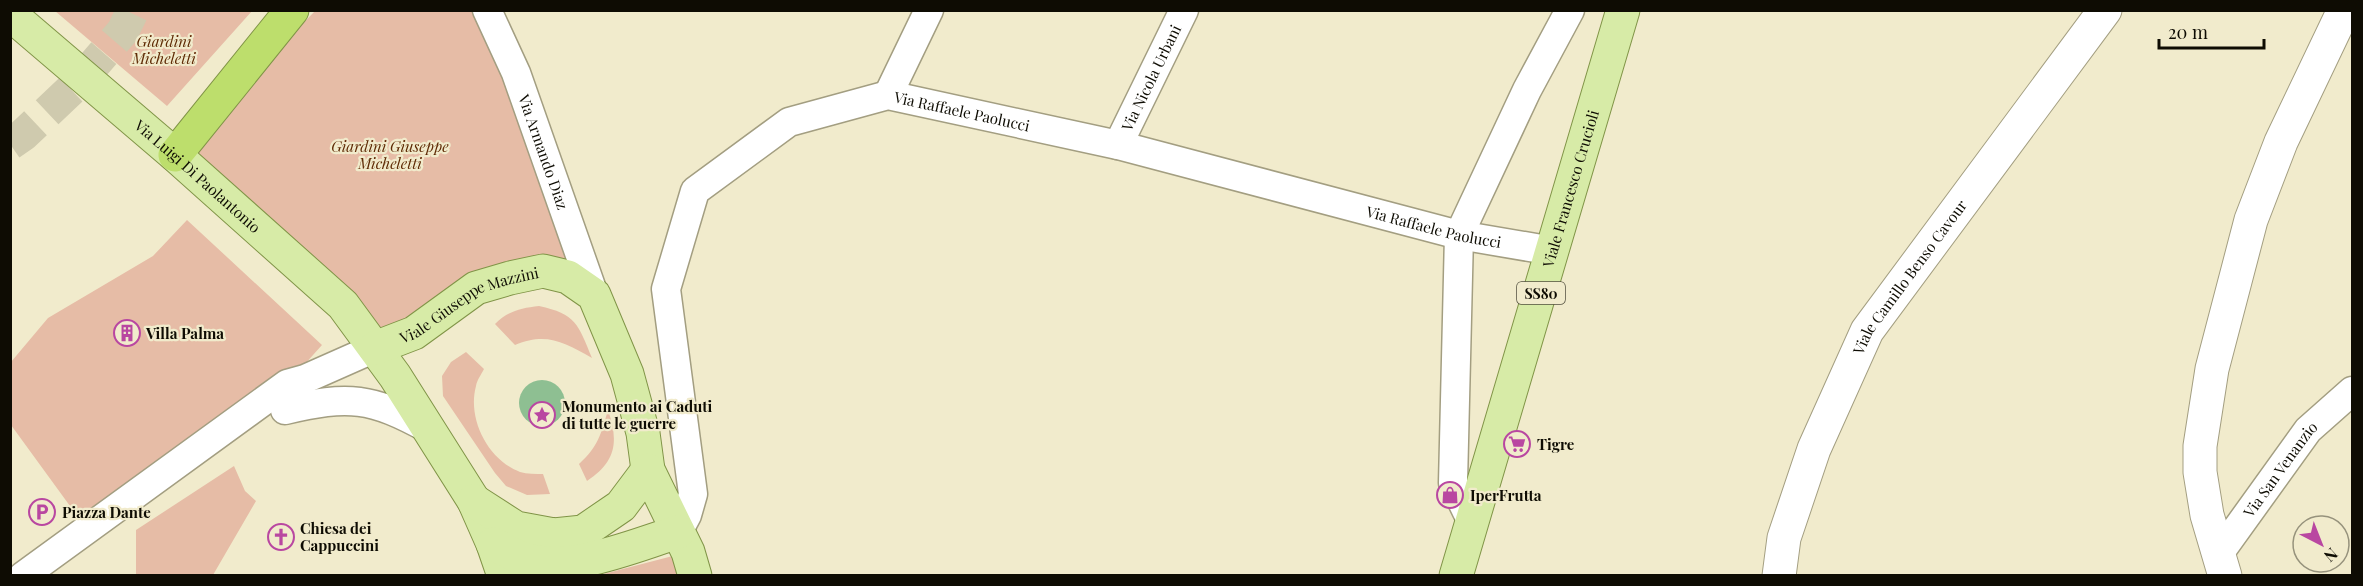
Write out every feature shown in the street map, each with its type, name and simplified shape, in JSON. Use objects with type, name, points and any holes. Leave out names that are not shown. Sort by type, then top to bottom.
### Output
[{"type":"highway","points":[[175,155],[292,10]]},
{"type":"main road","name":"Viale Francesco Crucioli","points":[[1456,576],[1623,10]]},
{"type":"main road","name":"Via Luigi Di Paolantonio","points":[[10,14],[175,155],[343,305],[375,348]]},
{"type":"main road","name":"Viale Giuseppe Mazzini","points":[[375,348],[414,333],[476,288],[510,278],[543,271],[568,277],[594,295]]},
{"type":"main road","points":[[594,295],[627,374],[643,433],[648,470],[688,552],[695,576]]},
{"type":"main road","points":[[394,376],[414,343],[431,322]]},
{"type":"main road","points":[[375,348],[474,501],[504,576]]},
{"type":"main road","points":[[474,501],[516,528],[554,535],[583,532],[621,506],[648,470]]},
{"type":"main road","points":[[493,544],[520,558],[550,562],[591,559],[678,532]]},
{"type":"street","name":"Via Armando Diaz","points":[[487,10],[516,73],[594,295]]},
{"type":"street","points":[[888,95],[929,10]]},
{"type":"street","name":"Via Nicola Urbani","points":[[1118,146],[1184,10]]},
{"type":"street","points":[[1472,522],[1453,483],[1459,235],[1527,90],[1570,10]]},
{"type":"street","name":"Viale Camillo Benso Cavour","points":[[1779,576],[1784,538],[1814,449],[1867,331],[2105,10]]},
{"type":"street","points":[[2221,565],[2207,515],[2200,472],[2200,446],[2211,369],[2251,220],[2281,142],[2344,10]]},
{"type":"street","name":"Via Raffaele Paolucci","points":[[678,532],[687,515],[693,494],[666,289],[695,190],[789,123],[888,95],[1118,146],[1459,235],[1553,251]]},
{"type":"street","points":[[23,576],[287,384],[305,379],[375,348]]},
{"type":"street","name":"Via San Venanzio","points":[[2221,565],[2308,430],[2352,391]]},
{"type":"street","points":[[285,410],[320,402],[357,400],[383,406],[429,429]]},
{"type":"green space","name":"Giardini Micheletti","points":[[55,11],[252,11],[167,106]]},
{"type":"green space","name":"Giardini Giuseppe Micheletti","points":[[315,11],[485,11],[594,295],[543,271],[396,341],[175,155]]},
{"type":"green space","points":[[187,220],[322,345],[287,384],[86,528],[11,425],[11,362],[48,318],[153,256]]},
{"type":"green space","points":[[539,306],[561,313],[574,322],[592,358],[564,343],[546,339],[536,339],[515,345],[495,324],[515,311]]},
{"type":"green space","points":[[466,352],[484,369],[477,384],[474,399],[478,425],[483,437],[498,458],[509,466],[523,473],[543,474],[550,494],[527,495],[506,486],[443,396],[442,376],[451,362]]},
{"type":"green space","points":[[608,410],[614,442],[612,450],[604,466],[587,481],[579,464],[591,452],[598,440]]},
{"type":"green space","points":[[234,466],[245,491],[256,501],[213,575],[136,575],[136,530]]},
{"type":"green space","points":[[688,552],[695,576],[596,576]]},
{"type":"shaded area","points":[[542,380],[558,387],[565,403],[558,419],[542,426],[526,419],[519,403],[526,387]]},
{"type":"tunnel","points":[[10,144],[23,135],[78,83],[123,31],[133,10]]},
{"type":"place","name":"Villa Palma","points":[[127,333]]},
{"type":"place","name":"Monumento ai Caduti di tutte le guerre","points":[[542,415]]},
{"type":"place","name":"Tigre","points":[[1517,444]]},
{"type":"place","name":"IperFrutta","points":[[1450,495]]},
{"type":"place","name":"Piazza Dante","points":[[42,512]]},
{"type":"place","name":"Chiesa dei Cappuccini","points":[[281,537]]}]
